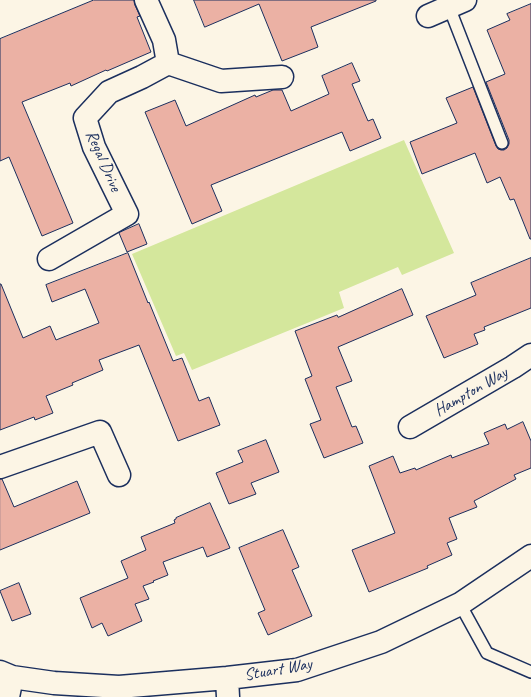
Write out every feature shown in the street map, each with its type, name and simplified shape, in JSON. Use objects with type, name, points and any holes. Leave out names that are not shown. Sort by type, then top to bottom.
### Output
[{"type":"street","points":[[146,0],[164,40],[168,63],[222,81],[282,77]]},
{"type":"street","points":[[428,16],[457,3]]},
{"type":"street","name":"Regal Drive","points":[[49,259],[127,214],[94,147],[85,118],[109,92],[168,63]]},
{"type":"street","name":"Hampton Way","points":[[410,427],[513,368],[531,354]]},
{"type":"street","points":[[0,467],[100,432],[119,475]]},
{"type":"street","name":"Stuart Way","points":[[7,682],[119,687],[228,688],[298,670],[381,642],[460,604],[531,556]]},
{"type":"lane","points":[[457,3],[502,143]]},
{"type":"lane","points":[[460,604],[487,653],[531,672]]},
{"type":"green space","points":[[404,140],[454,253],[402,275],[398,267],[339,292],[344,308],[192,370],[184,353],[176,356],[132,254]]},
{"type":"building","points":[[94,0],[134,0],[140,16],[137,17],[151,52],[71,86],[70,83],[22,102],[73,223],[42,236],[9,157],[0,161],[0,39]]},
{"type":"building","points":[[194,0],[376,1],[311,27],[318,47],[282,61],[259,4],[205,27]]},
{"type":"building","points":[[531,4],[530,239],[514,199],[510,200],[500,177],[487,183],[475,153],[422,174],[410,142],[457,123],[446,98],[473,87],[496,146],[501,150],[507,148],[509,140],[486,82],[505,74],[487,30],[510,20],[507,14]]},
{"type":"building","points":[[352,63],[360,81],[352,84],[368,121],[373,119],[381,138],[350,151],[342,132],[211,185],[222,211],[192,224],[145,112],[175,100],[186,126],[255,95],[256,97],[273,90],[282,90],[291,111],[329,94],[322,76]]},
{"type":"building","points":[[139,224],[147,244],[127,252],[119,233]]},
{"type":"building","points":[[128,253],[173,361],[182,358],[199,401],[209,397],[220,425],[178,441],[139,345],[99,360],[103,370],[46,396],[53,413],[35,420],[34,417],[0,430],[0,284],[23,338],[50,326],[56,340],[99,323],[85,289],[52,302],[46,285]]},
{"type":"building","points":[[531,258],[531,308],[484,327],[485,330],[474,334],[478,344],[444,358],[426,316],[476,295],[471,283]]},
{"type":"building","points":[[402,289],[413,315],[338,347],[352,381],[336,387],[352,427],[356,426],[363,443],[324,458],[310,424],[321,420],[305,379],[312,376],[295,331],[337,315],[338,317]]},
{"type":"building","points":[[523,422],[531,441],[531,468],[514,475],[516,479],[474,501],[477,507],[449,518],[457,539],[447,543],[452,555],[427,566],[428,568],[369,592],[352,550],[395,533],[369,466],[393,456],[400,473],[415,468],[416,470],[451,455],[452,458],[489,444],[484,433],[505,424],[507,429]]},
{"type":"building","points":[[266,440],[279,472],[251,483],[256,494],[229,504],[216,473],[243,462],[238,451]]},
{"type":"building","points":[[0,479],[2,479],[14,507],[77,481],[90,513],[0,550]]},
{"type":"building","points":[[210,503],[230,548],[207,557],[203,547],[163,562],[168,575],[143,586],[149,599],[135,604],[142,621],[108,636],[102,623],[92,628],[80,598],[128,578],[121,561],[146,550],[141,537],[175,523],[174,520],[176,518]]},
{"type":"building","points":[[283,530],[299,567],[292,570],[312,616],[268,635],[258,613],[265,610],[239,548]]},
{"type":"building","points":[[19,583],[31,614],[12,621],[0,591]]}]
